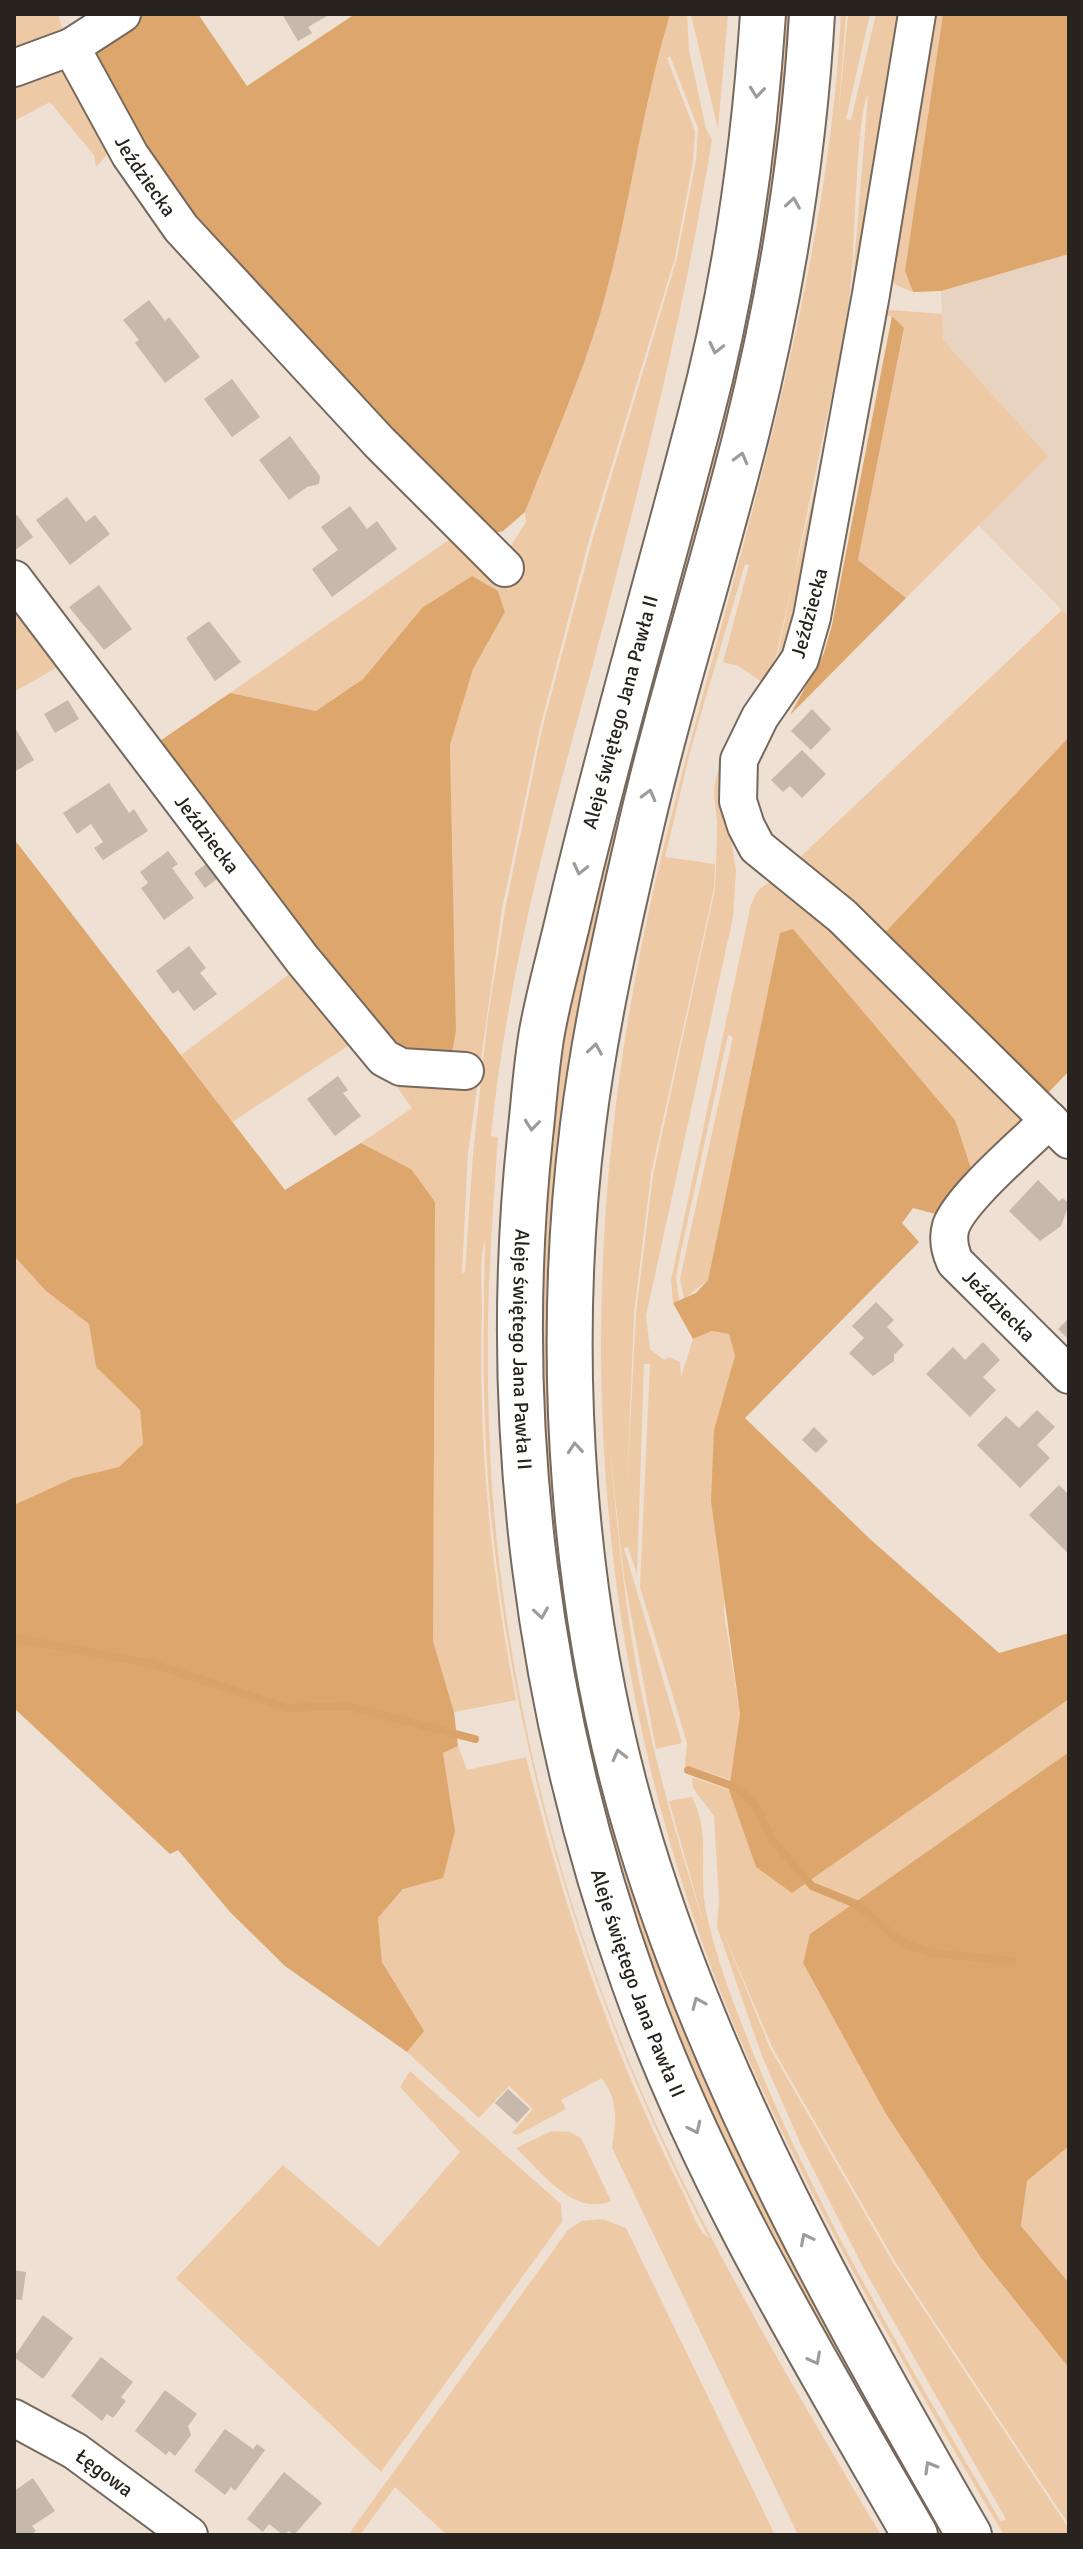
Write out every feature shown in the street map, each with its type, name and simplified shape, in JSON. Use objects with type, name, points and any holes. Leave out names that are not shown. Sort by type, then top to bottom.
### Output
[{"type":"highway","name":"Aleje świętego Jana Pawła II","points":[[763,14],[747,189],[728,295],[701,415],[592,818],[541,1034],[524,1197],[519,1311],[521,1420],[530,1535],[560,1717],[593,1854],[634,1984],[723,2188],[915,2535]]},
{"type":"highway","points":[[812,14],[795,193],[775,309],[749,427],[639,833],[599,1020],[576,1204],[572,1414],[591,1613],[606,1704],[640,1841],[682,1964],[775,2177],[867,2358],[969,2535]]},
{"type":"street","points":[[14,68],[71,47],[122,14]]},
{"type":"street","name":"Jeździecka","points":[[917,14],[871,294],[812,617],[800,659],[747,740],[739,760],[738,801],[757,847],[842,916],[1059,1130],[964,1206],[951,1226],[949,1244],[955,1262],[1069,1375]]},
{"type":"street","name":"Jeździecka","points":[[71,47],[130,155],[181,228],[379,442],[505,568]]},
{"type":"street","name":"Jeździecka","points":[[14,579],[302,959],[384,1058],[401,1067],[465,1071]]},
{"type":"street","name":"Łęgowa","points":[[14,2418],[75,2451],[189,2535]]},
{"type":"shaded area","points":[[14,14],[58,14],[65,37],[14,60]]},
{"type":"shaded area","points":[[135,14],[198,14],[247,86],[355,14],[670,14],[599,318],[525,512],[503,531],[482,536],[185,222],[90,44]]},
{"type":"shaded area","points":[[670,14],[687,14],[689,50],[706,129],[712,139],[688,271],[659,403],[546,839],[519,957],[498,1076],[491,1136],[498,1137],[488,1326],[488,1389],[500,1571],[513,1661],[553,1840],[610,2013],[644,2097],[697,2210],[756,2320],[881,2535],[798,2535],[612,2148],[615,2112],[602,2078],[561,2100],[566,2109],[517,2135],[512,2133],[533,2109],[509,2086],[479,2118],[407,2052],[423,2031],[382,1962],[378,1918],[455,1831],[443,1753],[458,1746],[467,1770],[526,1757],[574,1924],[612,2033],[657,2140],[694,2218],[709,2238],[667,2153],[630,2067],[596,1980],[567,1892],[542,1802],[521,1711],[504,1619],[486,1454],[485,1241],[481,1275],[484,1458],[493,1556],[516,1700],[454,1712],[433,1641],[411,1169],[361,1143],[412,1108],[392,1080],[450,1064],[456,1031],[450,745],[473,669],[505,612],[498,591],[422,608],[363,679],[316,711],[230,693],[457,534],[507,552],[526,522],[525,512],[599,318],[619,242]],"holes":[[[670,56],[698,128],[696,160],[677,258],[592,541],[542,729],[505,910],[488,1017],[473,1154],[465,1272],[462,1273],[468,1153],[502,909],[540,728],[589,540],[675,258],[693,162],[695,131],[667,58]]]},
{"type":"shaded area","points":[[691,14],[728,14],[718,129],[692,19]]},
{"type":"shaded area","points":[[780,14],[794,14],[788,88],[762,272],[734,401],[589,976],[588,1701],[951,2535],[934,2535],[739,2186],[640,1958],[557,1631],[534,1327],[559,1044]]},
{"type":"shaded area","points":[[841,14],[846,14],[838,119],[848,14],[870,14],[846,119],[851,120],[876,14],[907,14],[797,629],[729,825],[736,871],[733,917],[646,1316],[650,1349],[664,1360],[669,1357],[680,1362],[681,1377],[693,1339],[712,1331],[729,1334],[735,1356],[729,1382],[724,1613],[740,1714],[731,1780],[685,1765],[687,1743],[640,1587],[650,1364],[644,1364],[637,1574],[628,1547],[624,1548],[682,1743],[656,1749],[624,1577],[609,1443],[625,1592],[639,1680],[668,1805],[705,1928],[669,1801],[692,1797],[698,1811],[703,1841],[704,1901],[713,1940],[736,2009],[792,2142],[857,2271],[1001,2522],[1006,2519],[865,2271],[802,2147],[762,2056],[717,1927],[719,1900],[714,1816],[693,1788],[692,1777],[729,1790],[756,1866],[792,1893],[1069,1699],[1069,1752],[810,1934],[803,1963],[886,2114],[981,2258],[1069,2368],[1069,2525],[897,2265],[772,2047],[721,1927],[770,2048],[895,2266],[1069,2529],[1069,2535],[1004,2535],[837,2241],[748,2058],[693,1916],[651,1771],[622,1624],[606,1476],[601,1327],[608,1177],[627,1028],[656,879],[794,343],[815,234],[831,125]],"holes":[[[868,95],[851,302],[845,331],[861,125]],[[845,331],[831,415],[792,585]],[[745,564],[749,565],[723,662],[738,666],[762,682],[776,657],[792,585],[777,658],[733,734],[715,784],[717,821],[715,889],[653,1175],[636,1314],[627,1486],[634,1314],[651,1174],[714,888],[715,864],[665,857],[691,748]]]},
{"type":"shaded area","points":[[928,14],[943,14],[905,271],[913,292],[896,285],[890,277]]},
{"type":"shaded area","points":[[943,14],[1069,14],[1069,254],[941,291],[913,292],[905,271]]},
{"type":"shaded area","points":[[59,68],[87,105],[106,138],[105,158],[96,167],[94,155],[50,102],[14,121],[14,87],[19,79]]},
{"type":"shaded area","points":[[1069,254],[1069,617],[978,525],[1048,456],[943,340],[941,291]]},
{"type":"shaded area","points":[[886,312],[942,314],[943,340],[1048,456],[906,598],[858,560],[904,329],[892,316],[886,316],[838,564]]},
{"type":"shaded area","points":[[892,316],[904,328],[858,560],[906,598],[790,715],[824,653],[832,625]]},
{"type":"shaded area","points":[[472,576],[498,591],[505,612],[473,669],[450,745],[456,1031],[450,1064],[396,1056],[154,745],[230,693],[316,711],[363,679],[422,608]]},
{"type":"shaded area","points":[[14,605],[61,665],[14,692]]},
{"type":"shaded area","points":[[1062,610],[1069,617],[1069,737],[878,940],[796,861]]},
{"type":"shaded area","points":[[1069,737],[1069,1071],[1045,1096],[878,940]]},
{"type":"shaded area","points":[[14,839],[285,1190],[361,1143],[411,1169],[435,1202],[433,1641],[454,1712],[458,1746],[443,1753],[455,1831],[443,1878],[403,1889],[378,1918],[382,1962],[424,2031],[407,2052],[285,1966],[230,1912],[178,1850],[170,1854],[14,1708],[14,1505],[73,1478],[119,1467],[143,1444],[140,1410],[96,1367],[89,1324],[46,1291],[14,1256]]},
{"type":"shaded area","points":[[774,881],[786,883],[1026,1120],[976,1184],[780,933],[708,1280],[684,1299],[680,1279],[733,1037],[728,1035],[679,1261],[676,1278],[679,1301],[673,1303],[671,1280],[750,909],[758,891]]},
{"type":"shaded area","points":[[793,929],[955,1120],[976,1184],[943,1216],[913,1208],[902,1223],[919,1242],[745,1418],[870,1539],[999,1653],[1069,1633],[1069,1699],[792,1893],[756,1867],[729,1790],[740,1714],[711,1501],[714,1430],[735,1356],[729,1334],[712,1331],[693,1339],[673,1303],[696,1293],[708,1280],[780,933]]},
{"type":"shaded area","points":[[296,969],[351,1044],[232,1122],[181,1055]]},
{"type":"shaded area","points":[[14,1256],[46,1291],[89,1324],[96,1367],[140,1410],[143,1444],[120,1467],[73,1478],[14,1505]]},
{"type":"shaded area","points":[[1069,1752],[1069,2146],[1027,2181],[1021,2226],[1069,2283],[1069,2368],[981,2258],[886,2114],[803,1963],[810,1934]]},
{"type":"shaded area","points":[[410,2071],[561,2204],[562,2222],[381,2472],[176,2278],[283,2165],[379,2247],[460,2152],[400,2087]]},
{"type":"shaded area","points":[[552,2131],[570,2132],[581,2138],[611,2201],[584,2203],[571,2197],[547,2179],[516,2148]]},
{"type":"shaded area","points":[[1069,2146],[1069,2283],[1021,2226],[1027,2181]]},
{"type":"shaded area","points":[[602,2219],[626,2228],[775,2535],[447,2535],[395,2487],[360,2535],[348,2535],[568,2230],[582,2221]]},
{"type":"building","points":[[282,14],[327,16],[308,27],[312,33],[298,41]]},
{"type":"building","points":[[149,300],[165,321],[169,317],[200,357],[165,383],[135,343],[139,340],[123,320]]},
{"type":"building","points":[[232,379],[260,417],[232,437],[204,399]]},
{"type":"building","points":[[290,436],[320,476],[319,484],[307,487],[289,500],[259,460]]},
{"type":"building","points":[[67,497],[86,522],[95,515],[110,534],[70,565],[36,520]]},
{"type":"building","points":[[350,506],[367,529],[377,521],[397,549],[332,597],[312,569],[338,550],[321,527]]},
{"type":"building","points":[[17,515],[33,537],[14,551],[14,516]]},
{"type":"building","points":[[99,585],[132,629],[104,650],[69,607]]},
{"type":"building","points":[[209,621],[241,662],[215,681],[186,638]]},
{"type":"building","points":[[68,700],[79,719],[55,733],[44,714]]},
{"type":"building","points":[[812,709],[831,729],[811,750],[791,731]]},
{"type":"building","points":[[14,726],[34,760],[14,772]]},
{"type":"building","points":[[802,750],[826,774],[802,798],[790,786],[783,792],[771,780]]},
{"type":"building","points":[[109,783],[129,813],[134,809],[148,831],[103,860],[94,848],[103,842],[91,824],[77,834],[63,813]]},
{"type":"building","points":[[168,851],[178,864],[172,868],[194,898],[164,920],[141,888],[148,883],[140,872]]},
{"type":"building","points":[[206,864],[217,879],[205,888],[194,873]]},
{"type":"building","points":[[189,946],[206,968],[200,973],[217,994],[194,1011],[178,990],[173,994],[156,971]]},
{"type":"building","points":[[338,1076],[348,1090],[343,1093],[361,1116],[335,1136],[307,1099]]},
{"type":"building","points":[[1038,1180],[1059,1201],[1063,1198],[1069,1204],[1061,1226],[1040,1241],[1009,1211]]},
{"type":"building","points":[[876,1302],[894,1320],[887,1327],[904,1345],[894,1355],[894,1361],[873,1376],[849,1353],[864,1338],[852,1326]]},
{"type":"building","points":[[1069,1318],[1069,1340],[1058,1329]]},
{"type":"building","points":[[983,1342],[1000,1360],[983,1377],[996,1390],[970,1417],[926,1374],[953,1347],[965,1360]]},
{"type":"building","points":[[1037,1410],[1055,1427],[1037,1445],[1050,1458],[1020,1488],[977,1445],[1006,1416],[1019,1428]]},
{"type":"building","points":[[814,1427],[828,1441],[816,1453],[802,1440]]},
{"type":"building","points":[[1059,1485],[1067,1493],[1069,1491],[1069,1554],[1029,1515]]},
{"type":"building","points":[[508,2089],[530,2109],[517,2123],[495,2103]]},
{"type":"building","points":[[14,2270],[26,2272],[22,2300],[14,2299]]},
{"type":"building","points":[[43,2315],[73,2338],[43,2379],[14,2357]]},
{"type":"building","points":[[101,2357],[133,2382],[121,2397],[126,2401],[113,2418],[107,2414],[102,2421],[71,2396]]},
{"type":"building","points":[[165,2390],[197,2414],[188,2426],[191,2435],[175,2456],[169,2451],[166,2455],[135,2431]]},
{"type":"building","points":[[225,2429],[253,2449],[257,2444],[265,2450],[235,2491],[231,2487],[225,2495],[194,2471]]},
{"type":"building","points":[[284,2472],[322,2503],[294,2535],[289,2531],[283,2535],[269,2524],[263,2532],[247,2519]]},
{"type":"building","points":[[33,2478],[55,2511],[32,2526],[36,2531],[30,2535],[14,2535],[14,2491]]},
{"type":"waterway","points":[[14,1638],[153,1664],[287,1708],[347,1706],[475,1739]]},
{"type":"waterway","points":[[688,1770],[738,1788],[755,1804],[773,1841],[812,1886],[856,1904],[903,1943],[932,1953],[1012,1961]]}]
